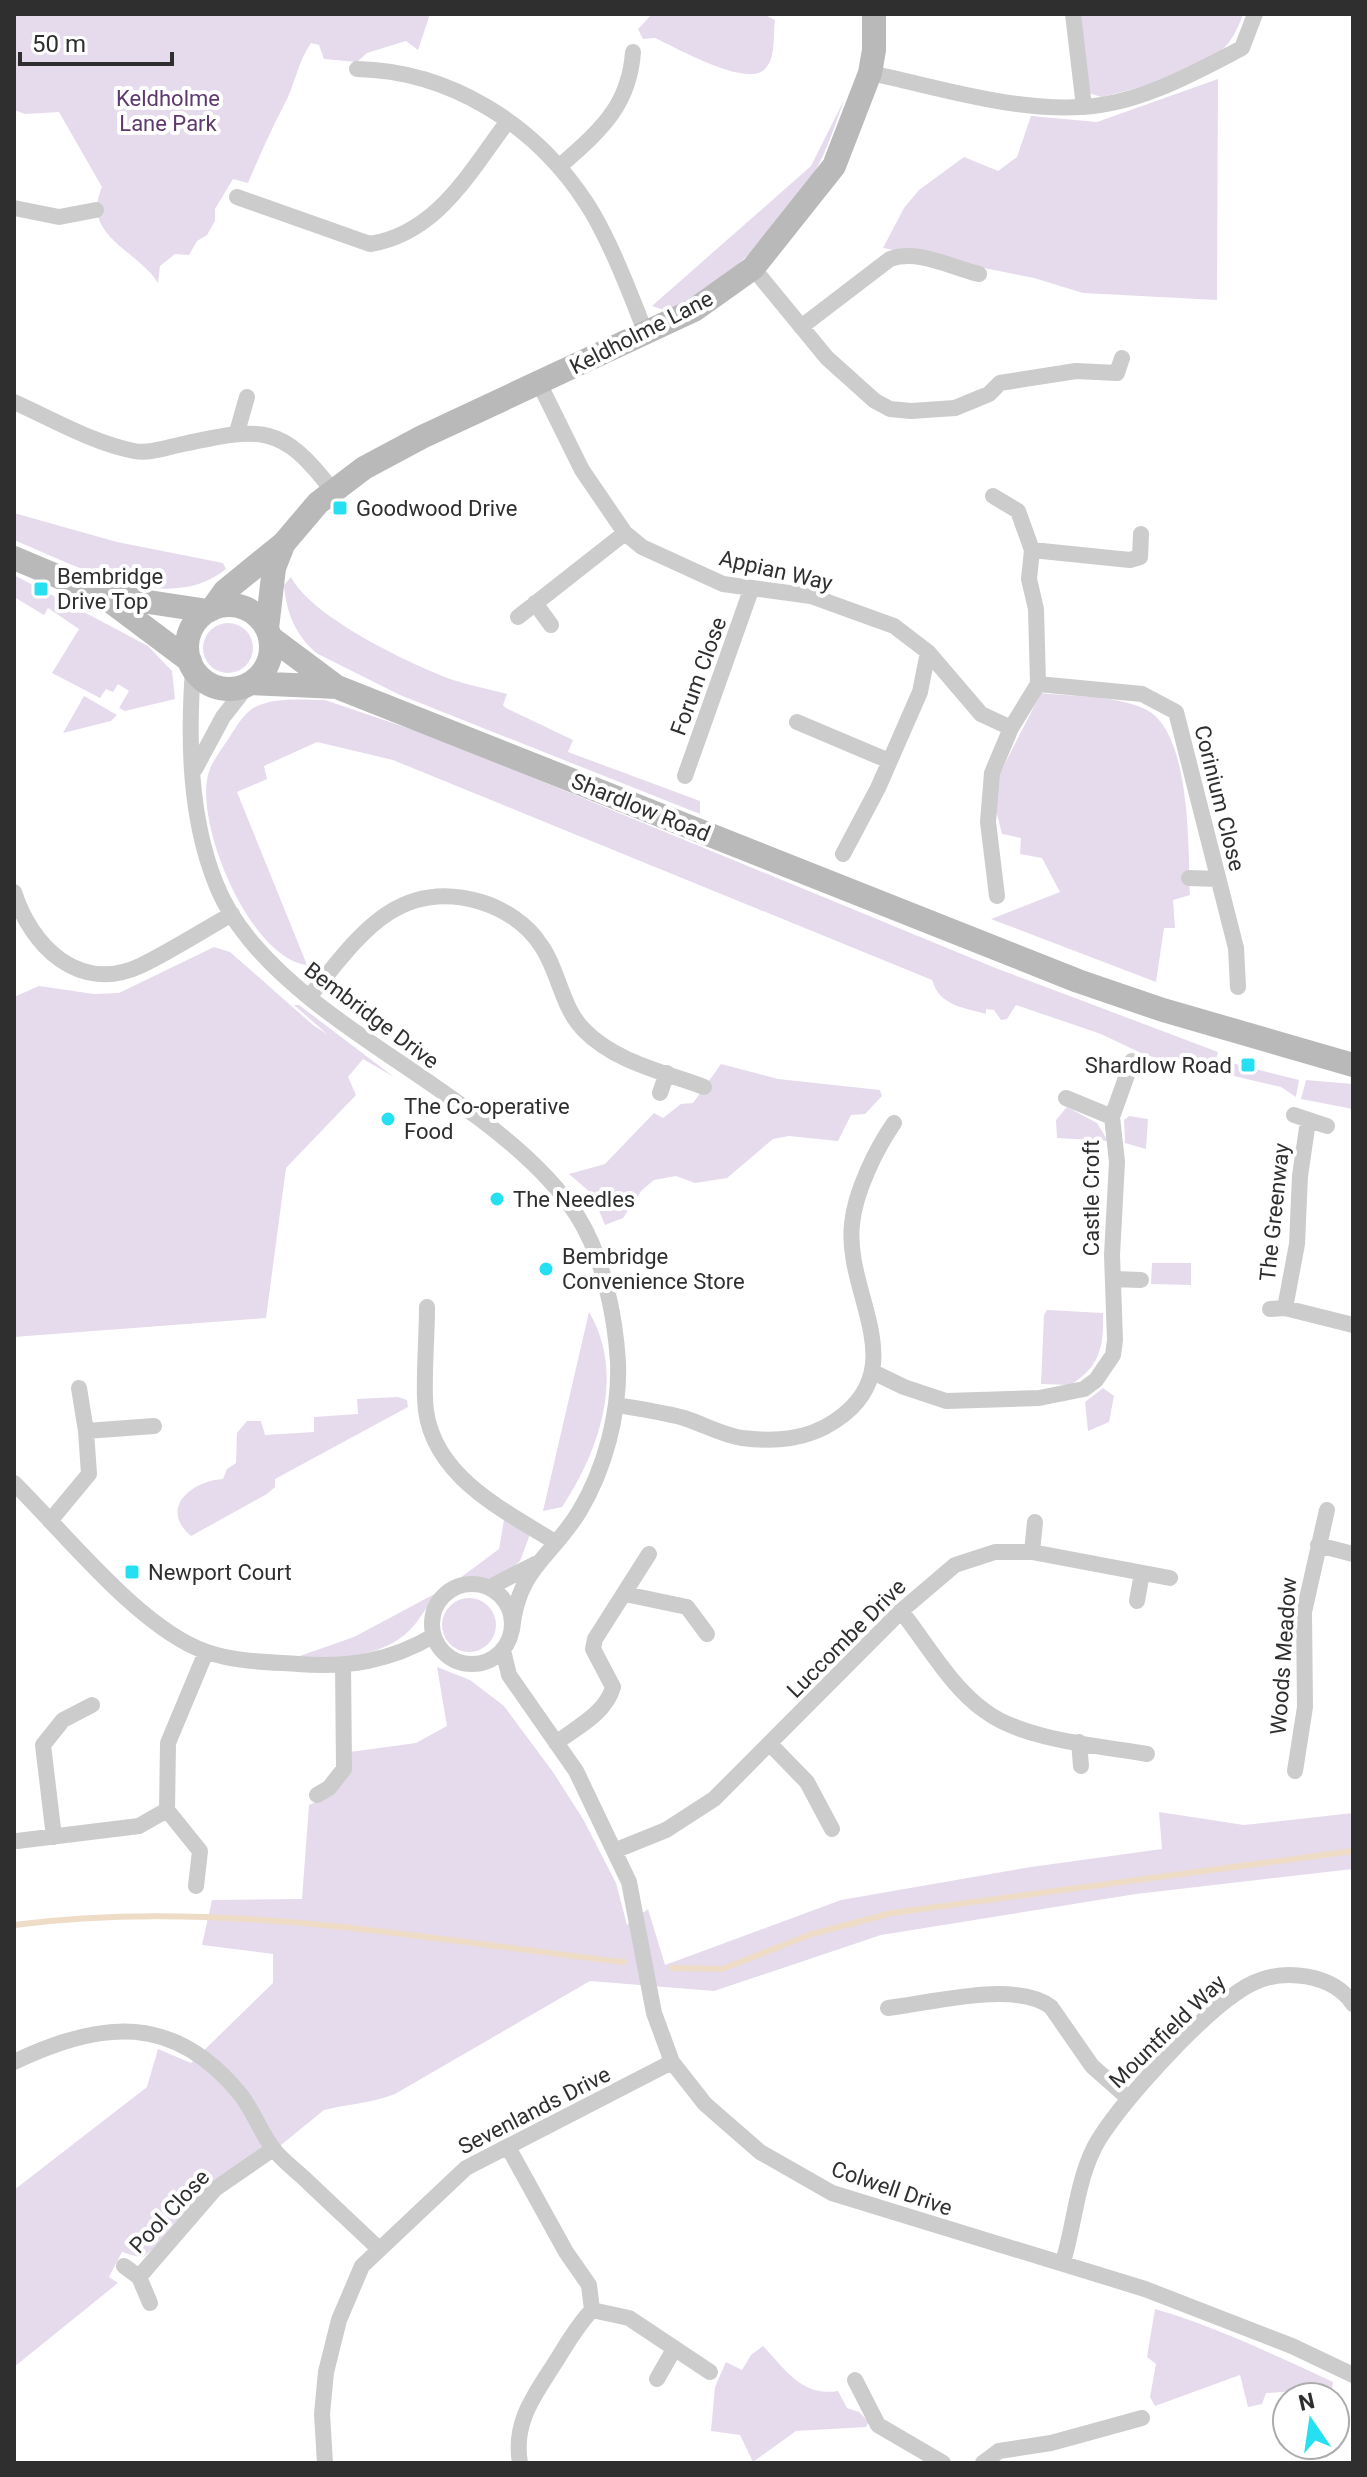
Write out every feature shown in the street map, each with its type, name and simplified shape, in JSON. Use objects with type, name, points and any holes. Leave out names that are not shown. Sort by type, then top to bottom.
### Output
[{"type":"street","name":"Keldholme Lane","points":[[210,610],[225,591],[284,543],[332,490],[364,468],[694,310],[753,268],[834,166],[870,73],[874,14]]},
{"type":"street","points":[[1073,14],[1084,107]]},
{"type":"street","points":[[870,73],[1036,107],[1084,107],[1170,85],[1242,48],[1255,14]]},
{"type":"street","points":[[559,167],[599,131],[622,101],[631,79],[633,52]]},
{"type":"street","points":[[357,69],[394,70],[471,97],[536,141],[587,203],[646,334]]},
{"type":"street","points":[[237,197],[370,244],[392,240],[415,230],[436,214],[508,121]]},
{"type":"street","points":[[14,208],[50,216],[96,210]]},
{"type":"street","points":[[801,327],[890,259],[900,255],[918,256],[979,274]]},
{"type":"street","points":[[753,268],[827,358],[875,401],[890,409],[955,408],[989,394],[1000,383],[1076,371],[1117,373],[1122,358]]},
{"type":"street","name":"Appian Way","points":[[539,383],[582,470],[625,533],[642,547],[703,576],[751,590],[811,596],[894,626],[928,652],[981,714],[1011,728]]},
{"type":"street","points":[[237,432],[247,397]]},
{"type":"street","points":[[14,402],[107,443],[137,452],[237,432],[287,442],[304,454],[332,490]]},
{"type":"street","points":[[993,496],[1018,511],[1032,550],[1029,579],[1036,609],[1038,684],[1011,728],[992,773],[988,822],[997,896]]},
{"type":"street","points":[[518,617],[625,533]]},
{"type":"street","points":[[1032,550],[1130,560],[1140,557],[1141,534]]},
{"type":"street","name":"Keldholme Lane","points":[[268,632],[274,568],[284,543]]},
{"type":"street","points":[[14,558],[102,595],[210,610],[222,606],[246,609],[268,632],[267,665],[249,684],[220,688],[205,682],[191,665],[102,595]]},
{"type":"street","name":"Forum Close","points":[[685,776],[751,590]]},
{"type":"street","points":[[535,603],[551,625]]},
{"type":"street","points":[[191,665],[190,633],[210,610]]},
{"type":"street","name":"Shardlow Road","points":[[268,632],[337,687],[1078,981],[1163,1010],[1353,1065]]},
{"type":"street","points":[[843,854],[878,788],[887,760],[920,692],[928,652]]},
{"type":"street","name":"Bembridge Drive","points":[[191,665],[190,744],[195,769],[195,802],[203,846],[216,886],[232,914],[273,966],[309,997],[500,1136],[546,1179],[578,1217],[598,1261],[612,1313],[618,1405],[588,1495],[537,1564],[515,1601],[512,1630]]},
{"type":"street","name":"Shardlow Road","points":[[249,684],[337,687]]},
{"type":"street","name":"Bembridge Drive","points":[[195,769],[208,741],[249,684]]},
{"type":"street","name":"Corinium Close","points":[[1038,684],[1142,694],[1176,712],[1236,948],[1238,987]]},
{"type":"street","points":[[797,722],[887,760]]},
{"type":"street","points":[[1189,878],[1218,879]]},
{"type":"street","points":[[14,892],[31,933],[47,952],[73,967],[94,972],[139,967],[232,914]]},
{"type":"street","points":[[309,997],[356,940],[385,913],[425,898],[465,897],[511,916],[536,937],[552,963],[574,1019],[596,1042],[618,1055],[704,1087]]},
{"type":"street","name":"Castle Croft","points":[[873,1372],[904,1387],[946,1401],[1001,1402],[1084,1389],[1096,1380],[1113,1355],[1117,1176],[1112,1117],[1132,1061]]},
{"type":"street","points":[[660,1093],[667,1073]]},
{"type":"street","name":"Castle Croft","points":[[1066,1098],[1112,1117]]},
{"type":"street","name":"The Greenway","points":[[1327,1126],[1301,1118],[1297,1244],[1277,1308],[1353,1325]]},
{"type":"street","points":[[618,1405],[682,1418],[739,1438],[778,1440],[815,1435],[844,1415],[864,1395],[873,1372],[869,1315],[853,1260],[852,1222],[875,1151],[894,1123]]},
{"type":"street","name":"Castle Croft","points":[[1114,1279],[1141,1280]]},
{"type":"street","points":[[427,1307],[425,1402],[434,1445],[477,1494],[555,1542]]},
{"type":"street","points":[[50,1521],[89,1474],[79,1388]]},
{"type":"street","points":[[86,1431],[154,1426]]},
{"type":"street","points":[[14,1483],[147,1615],[206,1652],[255,1662],[343,1664],[403,1654],[433,1636]]},
{"type":"street","name":"Woods Meadow","points":[[1295,1771],[1305,1707],[1304,1612],[1327,1510]]},
{"type":"street","points":[[1032,1552],[1035,1522]]},
{"type":"street","points":[[1318,1545],[1353,1554]]},
{"type":"street","name":"Luccombe Drive","points":[[614,1851],[666,1830],[714,1799],[901,1611],[955,1565],[995,1552],[1032,1552],[1170,1578]]},
{"type":"street","points":[[556,1743],[604,1707],[610,1698],[613,1687],[593,1649],[595,1639],[649,1554]]},
{"type":"street","name":"Bembridge Drive","points":[[490,1587],[537,1564]]},
{"type":"street","points":[[1137,1601],[1142,1573]]},
{"type":"street","points":[[468,1584],[490,1587],[503,1598],[511,1613],[512,1630],[503,1650],[485,1662],[459,1662],[441,1650],[433,1636],[433,1614],[448,1592],[468,1584]]},
{"type":"street","points":[[625,1594],[687,1607],[707,1634]]},
{"type":"street","points":[[901,1611],[969,1697],[986,1712],[1006,1723],[1079,1742],[1147,1754]]},
{"type":"street","name":"Colwell Drive","points":[[503,1650],[509,1675],[576,1771],[629,1882],[654,2013],[672,2062],[705,2104],[760,2152],[832,2193],[977,2240],[1063,2262],[1214,2314],[1353,2375]]},
{"type":"street","points":[[196,1886],[200,1851],[167,1810],[168,1743],[206,1652]]},
{"type":"street","name":"Colwell Drive","points":[[485,1662],[509,1675]]},
{"type":"street","points":[[317,1795],[329,1788],[344,1769],[343,1664]]},
{"type":"street","points":[[54,1837],[43,1745],[63,1720],[92,1705]]},
{"type":"street","points":[[1079,1742],[1081,1766]]},
{"type":"street","points":[[770,1744],[807,1782],[832,1829]]},
{"type":"street","points":[[17,1841],[139,1826],[167,1810]]},
{"type":"street","name":"Mountfield Way","points":[[1063,2262],[1075,2223],[1082,2183],[1098,2141],[1127,2097],[1231,1996],[1253,1983],[1287,1975],[1319,1979],[1338,1987],[1353,2004]]},
{"type":"street","points":[[888,2008],[1002,1994],[1042,2000],[1051,2007],[1092,2066],[1127,2097]]},
{"type":"street","points":[[14,2062],[49,2045],[87,2036],[125,2032],[165,2035],[201,2057],[240,2095],[273,2149],[379,2249]]},
{"type":"street","name":"Sevenlands Drive","points":[[325,2463],[322,2414],[326,2372],[339,2320],[362,2266],[466,2168],[672,2062]]},
{"type":"street","points":[[508,2147],[566,2252],[589,2285],[592,2310],[569,2335],[553,2366],[534,2391],[519,2428],[520,2463]]},
{"type":"street","name":"Pool Close","points":[[139,2277],[215,2189],[273,2149]]},
{"type":"street","name":"Pool Close","points":[[124,2266],[139,2277],[150,2303]]},
{"type":"street","points":[[592,2310],[629,2318],[651,2330],[673,2351],[710,2372]]},
{"type":"street","points":[[657,2379],[673,2351]]},
{"type":"street","points":[[855,2380],[878,2425],[943,2463]]},
{"type":"street","points":[[983,2463],[999,2451],[1051,2443],[1142,2418]]},
{"type":"green space","name":"Keldholme Lane Park","points":[[14,14],[430,14],[418,50],[406,41],[367,53],[357,62],[324,59],[319,45],[311,43],[248,183],[233,179],[215,209],[215,221],[207,235],[197,241],[189,255],[175,254],[160,266],[158,283],[105,230],[97,204],[102,187],[59,112],[25,114],[14,110]]},
{"type":"green space","points":[[652,14],[763,14],[775,20],[769,64],[756,74],[743,74],[711,64],[655,38],[643,39],[638,29]]},
{"type":"green space","points":[[1077,14],[1243,14],[1228,44],[1214,56],[1184,72],[1102,97],[1091,94],[1086,85]]},
{"type":"green space","points":[[1218,79],[1217,300],[1083,293],[1034,278],[883,248],[904,208],[919,190],[964,157],[998,171],[1017,157],[1031,116],[1097,122]]},
{"type":"green space","points":[[844,100],[813,175],[768,234],[706,290],[664,310],[652,306],[811,166]]},
{"type":"green space","points":[[14,513],[117,542],[223,563],[226,569],[202,583],[177,588],[149,588],[121,582],[14,540]]},
{"type":"green space","points":[[14,575],[148,646],[172,671],[175,699],[125,711],[119,708],[129,691],[118,684],[113,692],[106,689],[100,698],[52,673],[79,629],[48,608],[44,615],[14,597]]},
{"type":"green space","points":[[291,577],[316,606],[356,633],[443,677],[507,694],[503,705],[506,708],[573,740],[568,752],[700,801],[700,814],[400,695],[318,654],[298,632],[290,614],[284,585]]},
{"type":"green space","points":[[228,623],[246,630],[253,648],[246,666],[228,673],[210,666],[203,648],[210,630]]},
{"type":"green space","points":[[1041,693],[1133,704],[1145,709],[1160,722],[1172,741],[1184,794],[1190,895],[1173,900],[1175,928],[1164,928],[1156,982],[991,919],[1060,892],[1042,858],[1020,854],[1021,838],[1002,834],[994,802],[998,777]]},
{"type":"green space","points":[[84,696],[117,715],[111,721],[63,733]]},
{"type":"green space","points":[[282,700],[325,700],[437,738],[998,969],[1218,1052],[1216,1059],[1299,1080],[1296,1097],[1281,1087],[1145,1055],[1101,1034],[1016,1005],[1007,1019],[1001,1020],[994,1010],[986,1009],[986,1014],[960,1007],[940,995],[932,980],[393,760],[317,742],[264,766],[267,779],[237,792],[307,965],[286,957],[266,940],[232,887],[210,825],[206,798],[208,775],[214,760],[238,724],[253,708]]},
{"type":"green space","points":[[214,947],[230,952],[313,1025],[327,1034],[294,1005],[299,1005],[394,1077],[363,1059],[348,1077],[356,1095],[286,1168],[266,1318],[14,1337],[14,997],[39,986],[94,994],[119,993]]},
{"type":"green space","points":[[721,1064],[778,1079],[880,1090],[882,1096],[865,1114],[851,1115],[838,1141],[789,1136],[773,1139],[727,1178],[695,1183],[676,1176],[654,1180],[642,1190],[623,1218],[605,1225],[592,1194],[569,1174],[605,1164],[654,1113],[663,1118],[681,1104],[693,1103]]},
{"type":"green space","points":[[1306,1080],[1353,1084],[1353,1109],[1301,1099]]},
{"type":"green space","points":[[1067,1107],[1097,1123],[1108,1141],[1057,1138],[1056,1120]]},
{"type":"green space","points":[[1129,1116],[1148,1119],[1146,1149],[1125,1143],[1124,1120]]},
{"type":"green space","points":[[1152,1263],[1191,1263],[1191,1285],[1151,1284]]},
{"type":"green space","points":[[1047,1310],[1103,1313],[1098,1355],[1088,1371],[1070,1385],[1041,1384],[1044,1315]]},
{"type":"green space","points":[[589,1312],[600,1336],[606,1361],[603,1412],[587,1462],[562,1507],[543,1511]]},
{"type":"green space","points":[[1103,1388],[1114,1396],[1109,1422],[1088,1431],[1085,1402]]},
{"type":"green space","points":[[398,1397],[407,1400],[408,1407],[275,1479],[275,1487],[267,1494],[191,1536],[182,1526],[178,1506],[200,1485],[223,1479],[227,1469],[236,1463],[237,1433],[247,1421],[261,1421],[265,1435],[314,1432],[314,1417],[358,1414],[357,1399]]},
{"type":"green space","points":[[505,1514],[531,1532],[520,1561],[511,1569],[488,1579],[456,1581],[499,1549]]},
{"type":"green space","points":[[440,1591],[409,1631],[383,1647],[354,1655],[294,1658],[354,1637]]},
{"type":"green space","points":[[469,1598],[488,1606],[496,1625],[488,1644],[469,1652],[450,1644],[442,1625],[450,1606]]},
{"type":"green space","points":[[437,1667],[470,1680],[504,1706],[583,1819],[616,1883],[627,1925],[648,1909],[665,1965],[841,1900],[1031,1867],[1162,1849],[1159,1812],[1244,1825],[1353,1813],[1353,1869],[1136,1894],[881,1935],[714,1991],[590,1981],[395,2094],[324,2110],[142,2258],[122,2252],[109,2277],[118,2283],[14,2367],[14,2190],[147,2087],[158,2049],[191,2063],[273,1983],[273,1954],[202,1945],[212,1900],[302,1899],[309,1805],[334,1791],[346,1779],[351,1762],[350,1752],[416,1743],[447,1726]]},
{"type":"green space","points":[[1155,2309],[1201,2324],[1331,2381],[1271,2381],[1271,2393],[1266,2393],[1262,2404],[1248,2407],[1240,2375],[1155,2406],[1150,2397],[1156,2364],[1147,2357]]},
{"type":"green space","points":[[763,2346],[805,2386],[825,2392],[838,2391],[847,2408],[859,2412],[869,2422],[866,2427],[796,2431],[753,2462],[740,2435],[711,2431],[715,2387],[726,2362],[742,2370],[751,2355]]},
{"type":"waterway","points":[[672,1968],[722,1969],[812,1934],[892,1913],[1353,1851]]},
{"type":"waterway","points":[[14,1925],[90,1918],[167,1916],[243,1919],[396,1933],[624,1962]]},
{"type":"place","name":"Goodwood Drive","points":[[340,508]]},
{"type":"place","name":"Bembridge Drive Top","points":[[41,589]]},
{"type":"place","name":"Shardlow Road","points":[[1248,1065]]},
{"type":"place","name":"The Co-operative Food","points":[[388,1119]]},
{"type":"place","name":"The Needles","points":[[497,1199]]},
{"type":"place","name":"Bembridge Convenience Store","points":[[546,1269]]},
{"type":"place","name":"Newport Court","points":[[132,1572]]}]
